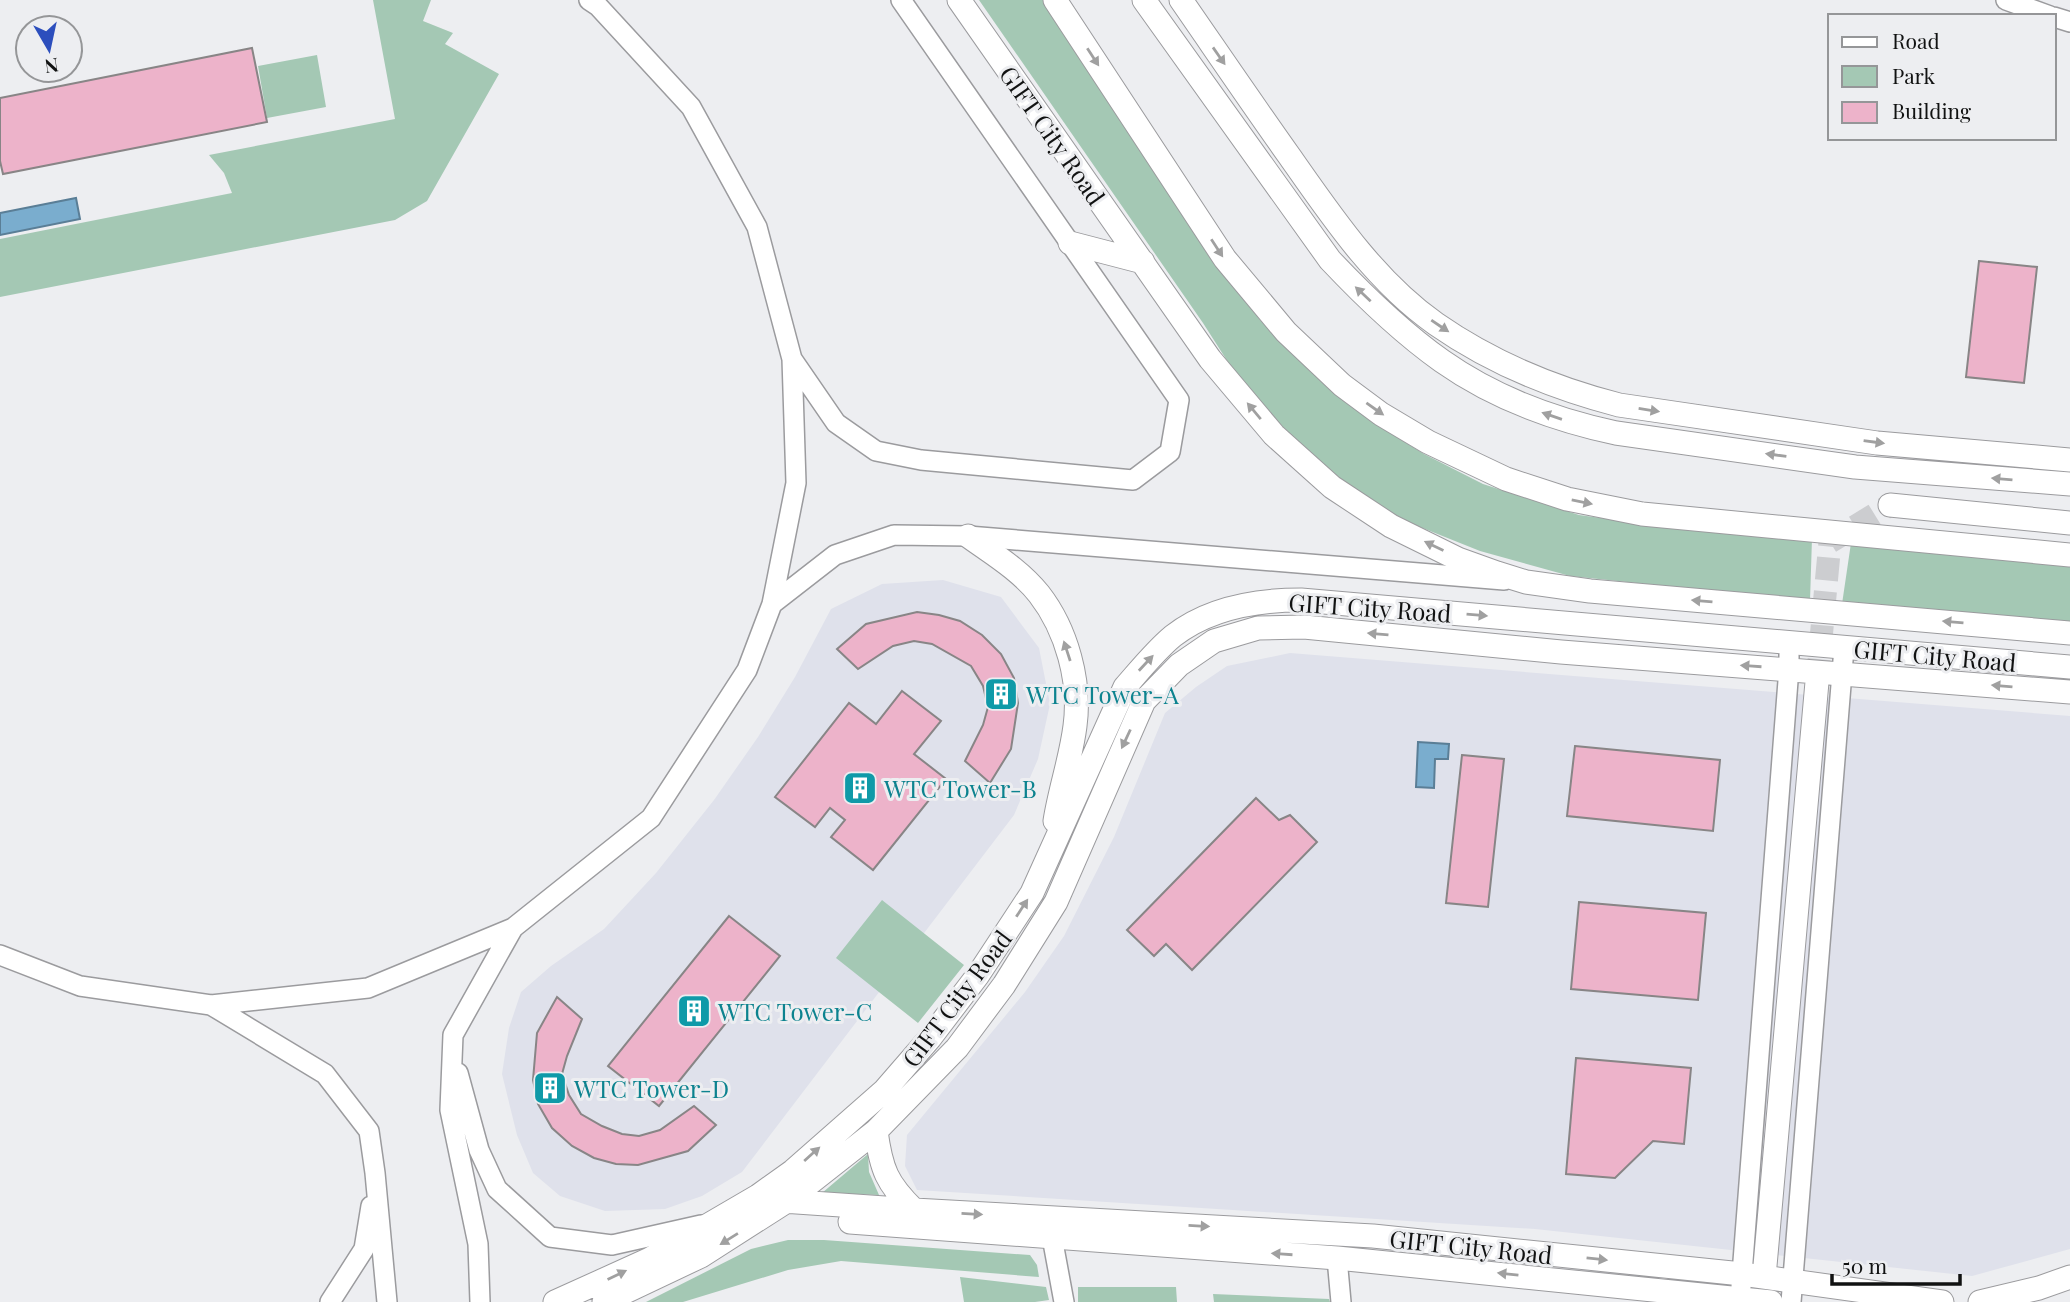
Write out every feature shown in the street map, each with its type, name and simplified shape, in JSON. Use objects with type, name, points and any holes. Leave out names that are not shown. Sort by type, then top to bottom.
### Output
[{"type":"street","points":[[0,955],[80,986],[211,1005],[368,988],[513,928],[651,818],[747,670],[772,604],[796,483],[792,359],[757,227],[691,107],[598,6],[589,0]]},
{"type":"street","points":[[792,359],[836,423],[876,451],[921,460],[1133,480],[1170,452],[1179,400],[901,0]]},
{"type":"street","name":"GIFT City Road","points":[[959,0],[1210,359],[1274,435],[1332,487],[1391,526],[1458,559],[1526,582],[1590,591],[2070,632]]},
{"type":"street","points":[[1055,0],[1225,259],[1286,332],[1342,385],[1381,414],[1428,442],[1506,480],[1567,499],[1642,514],[2070,555]]},
{"type":"street","points":[[1144,0],[1329,260],[1357,289],[1426,349],[1443,362],[1494,391],[1544,413],[1616,433],[1855,467],[2070,484]]},
{"type":"street","points":[[1181,0],[1328,210],[1372,265],[1396,291],[1435,323],[1508,367],[1580,395],[1619,405],[1877,443],[2070,460]]},
{"type":"street","points":[[2007,0],[2046,14]]},
{"type":"street","points":[[1070,243],[1143,262]]},
{"type":"street","points":[[1890,505],[2070,523]]},
{"type":"street","points":[[772,604],[835,555],[894,536],[968,536],[1526,582]]},
{"type":"street","points":[[968,536],[1015,570],[1040,594],[1061,631],[1078,699],[1075,728],[1055,820],[1059,837]]},
{"type":"street","name":"GIFT City Road","points":[[604,1302],[702,1256],[762,1206],[793,1171],[884,1091],[930,1038],[978,975],[1032,893],[1125,687],[1148,660],[1175,635],[1205,619],[1233,608],[1267,600],[1301,600],[2070,667]]},
{"type":"street","name":"GIFT City Road","points":[[786,1201],[876,1131],[957,1048],[1004,985],[1056,902],[1144,701],[1179,665],[1214,641],[1258,628],[1304,627],[1562,652],[1843,672],[2070,692]]},
{"type":"street","points":[[1753,1276],[1789,642]]},
{"type":"street","points":[[1792,1292],[1844,648]]},
{"type":"street","points":[[1741,1298],[1753,1276],[1817,682]]},
{"type":"street","points":[[480,1302],[478,1244],[450,1110],[453,1035],[513,928]]},
{"type":"street","points":[[211,1005],[325,1073],[369,1131],[387,1302]]},
{"type":"street","points":[[452,1053],[479,1150],[497,1189],[550,1237],[612,1245],[721,1217]]},
{"type":"street","points":[[876,1131],[880,1160],[895,1191],[914,1210]]},
{"type":"street","points":[[330,1302],[365,1249],[375,1173]]},
{"type":"street","name":"GIFT City Road","points":[[555,1302],[650,1259],[721,1217],[786,1201],[1373,1236],[1753,1276],[1792,1292],[1942,1302]]},
{"type":"street","name":"GIFT City Road","points":[[762,1206],[1052,1237],[1336,1258],[1771,1302]]},
{"type":"street","points":[[1052,1237],[1065,1302]]},
{"type":"street","points":[[1336,1258],[1341,1302]]},
{"type":"street","points":[[1980,1302],[2039,1288],[2070,1277]]},
{"type":"shaded area","points":[[943,580],[1001,597],[1039,648],[1050,704],[1038,759],[1014,815],[742,1172],[702,1196],[665,1209],[605,1211],[560,1196],[533,1173],[517,1135],[502,1074],[509,1028],[521,992],[551,966],[604,929],[656,873],[714,800],[758,737],[795,677],[831,609],[882,584]]},
{"type":"shaded area","points":[[1290,653],[2070,716],[2070,1249],[1972,1276],[1535,1229],[917,1190],[905,1166],[907,1135],[1025,992],[1064,936],[1114,837],[1165,713],[1227,666]]},
{"type":"green space","points":[[373,0],[431,0],[423,21],[453,33],[445,44],[499,74],[427,201],[395,220],[0,297],[0,239],[232,193],[224,173],[209,155],[395,119]]},
{"type":"green space","points":[[979,0],[1044,0],[1260,320],[1374,423],[1424,454],[1483,484],[1579,515],[1695,531],[1812,538],[1810,601],[1570,576],[1480,551],[1395,517],[1350,488],[1305,452],[1249,395],[1203,323]]},
{"type":"green space","points":[[317,55],[326,107],[267,118],[258,66]]},
{"type":"green space","points":[[1851,543],[2070,564],[2070,623],[1842,604]]},
{"type":"green space","points":[[882,900],[964,965],[918,1023],[836,958]]},
{"type":"green space","points":[[868,1154],[869,1172],[879,1195],[822,1193]]},
{"type":"green space","points":[[788,1240],[824,1240],[1030,1255],[1037,1265],[1039,1277],[841,1261],[788,1270],[683,1302],[646,1302],[751,1249]]},
{"type":"green space","points":[[960,1277],[1046,1287],[1049,1300],[964,1302]]},
{"type":"green space","points":[[1078,1287],[1176,1287],[1177,1302],[1078,1302]]},
{"type":"green space","points":[[1213,1294],[1329,1299],[1330,1302],[1214,1302]]},
{"type":"water","points":[[76,198],[80,219],[0,235],[0,213]]},
{"type":"water","points":[[1418,742],[1449,744],[1448,759],[1435,759],[1434,788],[1416,787]]},
{"type":"building","points":[[252,48],[267,122],[3,174],[0,161],[0,98],[71,84],[84,84],[84,81]]},
{"type":"building","points":[[1979,261],[2037,267],[2024,383],[1966,377]]},
{"type":"building","name":"WTC Tower-A","points":[[917,612],[960,621],[982,635],[1001,654],[1014,678],[1018,703],[1011,749],[990,783],[965,761],[983,725],[988,707],[983,686],[971,666],[932,644],[914,641],[893,646],[858,669],[837,649],[866,624]]},
{"type":"building","name":"WTC Tower-B","points":[[902,691],[941,721],[914,754],[946,779],[873,870],[831,837],[845,820],[830,808],[815,827],[775,797],[849,703],[876,724]]},
{"type":"building","points":[[1575,746],[1720,760],[1713,831],[1567,816]]},
{"type":"building","points":[[1462,755],[1504,759],[1488,907],[1446,903]]},
{"type":"building","points":[[1256,798],[1279,820],[1290,815],[1317,842],[1192,970],[1166,944],[1154,956],[1127,930]]},
{"type":"building","points":[[1579,902],[1706,913],[1698,1000],[1571,989]]},
{"type":"building","name":"WTC Tower-C","points":[[729,916],[780,956],[659,1106],[608,1066]]},
{"type":"building","name":"WTC Tower-D","points":[[557,997],[582,1019],[562,1074],[569,1095],[581,1114],[622,1134],[639,1136],[660,1130],[694,1106],[716,1125],[688,1151],[638,1165],[616,1164],[594,1158],[572,1146],[552,1128],[538,1104],[533,1080],[537,1033]]},
{"type":"building","points":[[1576,1058],[1691,1068],[1684,1144],[1653,1141],[1615,1178],[1566,1174]]},
{"type":"tunnel","points":[[1817,682],[1830,542],[1890,505]]},
{"type":"place","name":"WTC Tower-A","points":[[1001,694]]},
{"type":"place","name":"WTC Tower-B","points":[[860,788]]},
{"type":"place","name":"WTC Tower-C","points":[[694,1011]]},
{"type":"place","name":"WTC Tower-D","points":[[550,1088]]}]
